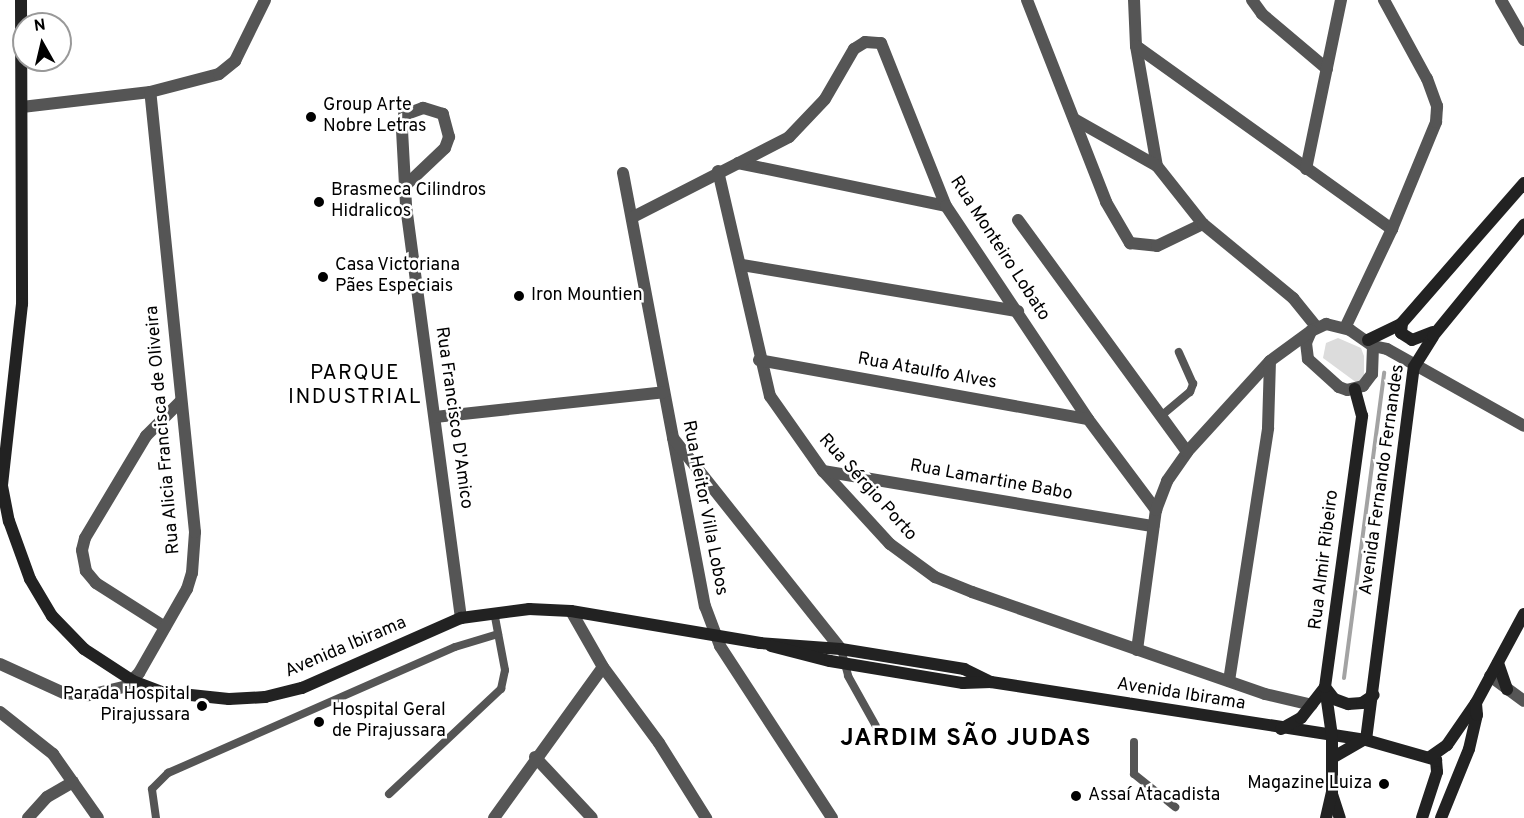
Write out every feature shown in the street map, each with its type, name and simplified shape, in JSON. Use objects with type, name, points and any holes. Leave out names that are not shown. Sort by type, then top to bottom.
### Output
[{"type":"main road","name":"Avenida Ibirama","points":[[21,0],[22,304],[1,488],[21,557],[40,599],[84,649],[133,681],[185,696],[265,697],[302,688],[461,618],[494,612],[571,611],[760,643],[848,664],[963,683],[991,682],[1280,729],[1366,740],[1430,757]]},
{"type":"main road","points":[[1371,343],[1402,322],[1524,183]]},
{"type":"main road","name":"Avenida Fernando Fernandes","points":[[1366,740],[1374,695],[1410,365],[1522,231]]},
{"type":"main road","points":[[1402,322],[1401,333],[1412,340],[1423,338],[1443,324]]},
{"type":"main road","name":"Rua Almir Ribeiro","points":[[1332,736],[1325,687],[1362,416],[1355,389]]},
{"type":"main road","points":[[1422,818],[1437,772],[1436,760],[1430,757],[1447,745],[1478,698],[1524,614]]},
{"type":"main road","name":"Avenida Ibirama","points":[[760,643],[841,649],[964,669],[991,682]]},
{"type":"main road","points":[[1441,818],[1469,748],[1477,715],[1478,698],[1492,687],[1507,689],[1498,663]]},
{"type":"main road","points":[[1280,729],[1301,718],[1325,687],[1334,699],[1348,704],[1362,703],[1374,695]]},
{"type":"main road","points":[[1326,818],[1332,793],[1332,736]]},
{"type":"main road","points":[[1332,758],[1366,740]]},
{"type":"main road","points":[[1332,793],[1340,818]]},
{"type":"street","points":[[22,106],[150,92],[219,74],[235,61],[265,0]]},
{"type":"street","points":[[1027,0],[1106,202],[1130,243],[1157,246],[1203,224]]},
{"type":"street","points":[[1134,0],[1136,46],[1157,166]]},
{"type":"street","points":[[1252,0],[1262,14],[1327,69]]},
{"type":"street","points":[[1306,170],[1341,0]]},
{"type":"street","points":[[1345,328],[1392,229],[1436,122],[1437,106],[1384,0]]},
{"type":"street","points":[[1501,0],[1524,39]]},
{"type":"street","name":"Rua Monteiro Lobato","points":[[633,217],[795,131],[825,99],[854,49],[874,41],[885,48],[923,155],[946,206],[1088,419],[1156,510]]},
{"type":"street","points":[[1136,46],[1306,170],[1392,229]]},
{"type":"street","name":"Rua Alicia Francisca de Oliveira","points":[[133,681],[187,589],[194,558],[181,401],[150,92]]},
{"type":"street","name":"Rua Francisco D'Amico","points":[[405,186],[445,148],[449,137],[443,114],[423,108],[404,115],[405,186],[461,618]]},
{"type":"street","points":[[1074,119],[1157,166],[1203,224],[1293,298],[1314,328]]},
{"type":"street","points":[[738,163],[946,206]]},
{"type":"street","name":"Rua Sérgio Porto","points":[[718,171],[742,265],[759,360],[777,411],[823,471],[890,544],[935,577],[1137,650],[1229,681],[1312,705]]},
{"type":"street","name":"Rua Heitor Villa Lobos","points":[[623,173],[633,217],[695,569],[714,635],[832,818]]},
{"type":"street","points":[[1018,220],[1187,452]]},
{"type":"street","points":[[742,265],[1018,311]]},
{"type":"street","points":[[1137,650],[1153,526],[1156,510],[1167,481],[1187,452],[1270,362],[1314,328],[1334,324],[1345,328],[1524,426]]},
{"type":"street","points":[[1308,359],[1306,343],[1314,328]]},
{"type":"street","points":[[1286,350],[1308,359],[1332,383],[1355,389],[1368,382],[1372,374],[1371,343]]},
{"type":"street","name":"Rua Ataulfo Alves","points":[[759,360],[1088,419]]},
{"type":"street","points":[[1229,681],[1268,428],[1270,362]]},
{"type":"street","points":[[435,417],[664,392]]},
{"type":"street","points":[[165,627],[96,583],[86,571],[82,550],[89,531],[146,436],[181,401]]},
{"type":"street","points":[[673,438],[841,649]]},
{"type":"street","name":"Rua Lamartine Babo","points":[[823,471],[1153,526]]},
{"type":"street","points":[[571,611],[603,667],[659,743],[706,818]]},
{"type":"street","points":[[0,664],[64,693],[114,691],[133,681]]},
{"type":"street","points":[[494,818],[535,757],[603,667]]},
{"type":"street","points":[[1490,676],[1524,701]]},
{"type":"street","points":[[0,712],[53,754],[98,818]]},
{"type":"street","points":[[535,757],[592,818]]},
{"type":"street","points":[[28,818],[47,797],[73,782]]},
{"type":"lane","points":[[1161,416],[1190,392],[1193,384],[1179,352]]},
{"type":"lane","points":[[389,794],[501,688],[506,670],[494,612]]},
{"type":"lane","points":[[156,818],[152,789],[168,773],[455,647],[498,634]]},
{"type":"lane","points":[[841,649],[848,664],[848,676],[876,726]]},
{"type":"lane","points":[[1134,742],[1134,774],[1175,807]]},
{"type":"shaded area","points":[[1338,338],[1361,348],[1364,356],[1364,375],[1357,383],[1323,358],[1326,343]]},
{"type":"waterway","points":[[1344,678],[1384,373]]},
{"type":"place","name":"Group Arte Nobre Letras","points":[[311,117]]},
{"type":"place","name":"Brasmeca Cilindros Hidralicos","points":[[319,202]]},
{"type":"place","name":"Casa Victoriana Pães Especiais","points":[[323,277]]},
{"type":"place","name":"Iron Mountien","points":[[519,296]]},
{"type":"place","name":"Parada Hospital Pirajussara","points":[[202,706]]},
{"type":"place","name":"Hospital Geral de Pirajussara","points":[[319,722]]},
{"type":"place","name":"Magazine Luiza","points":[[1384,784]]},
{"type":"place","name":"Assaí Atacadista","points":[[1076,796]]},
{"type":"district","name":"PARQUE INDUSTRIAL","points":[[355,386]]},
{"type":"district","name":"JARDIM SÃO JUDAS","points":[[966,740]]}]
